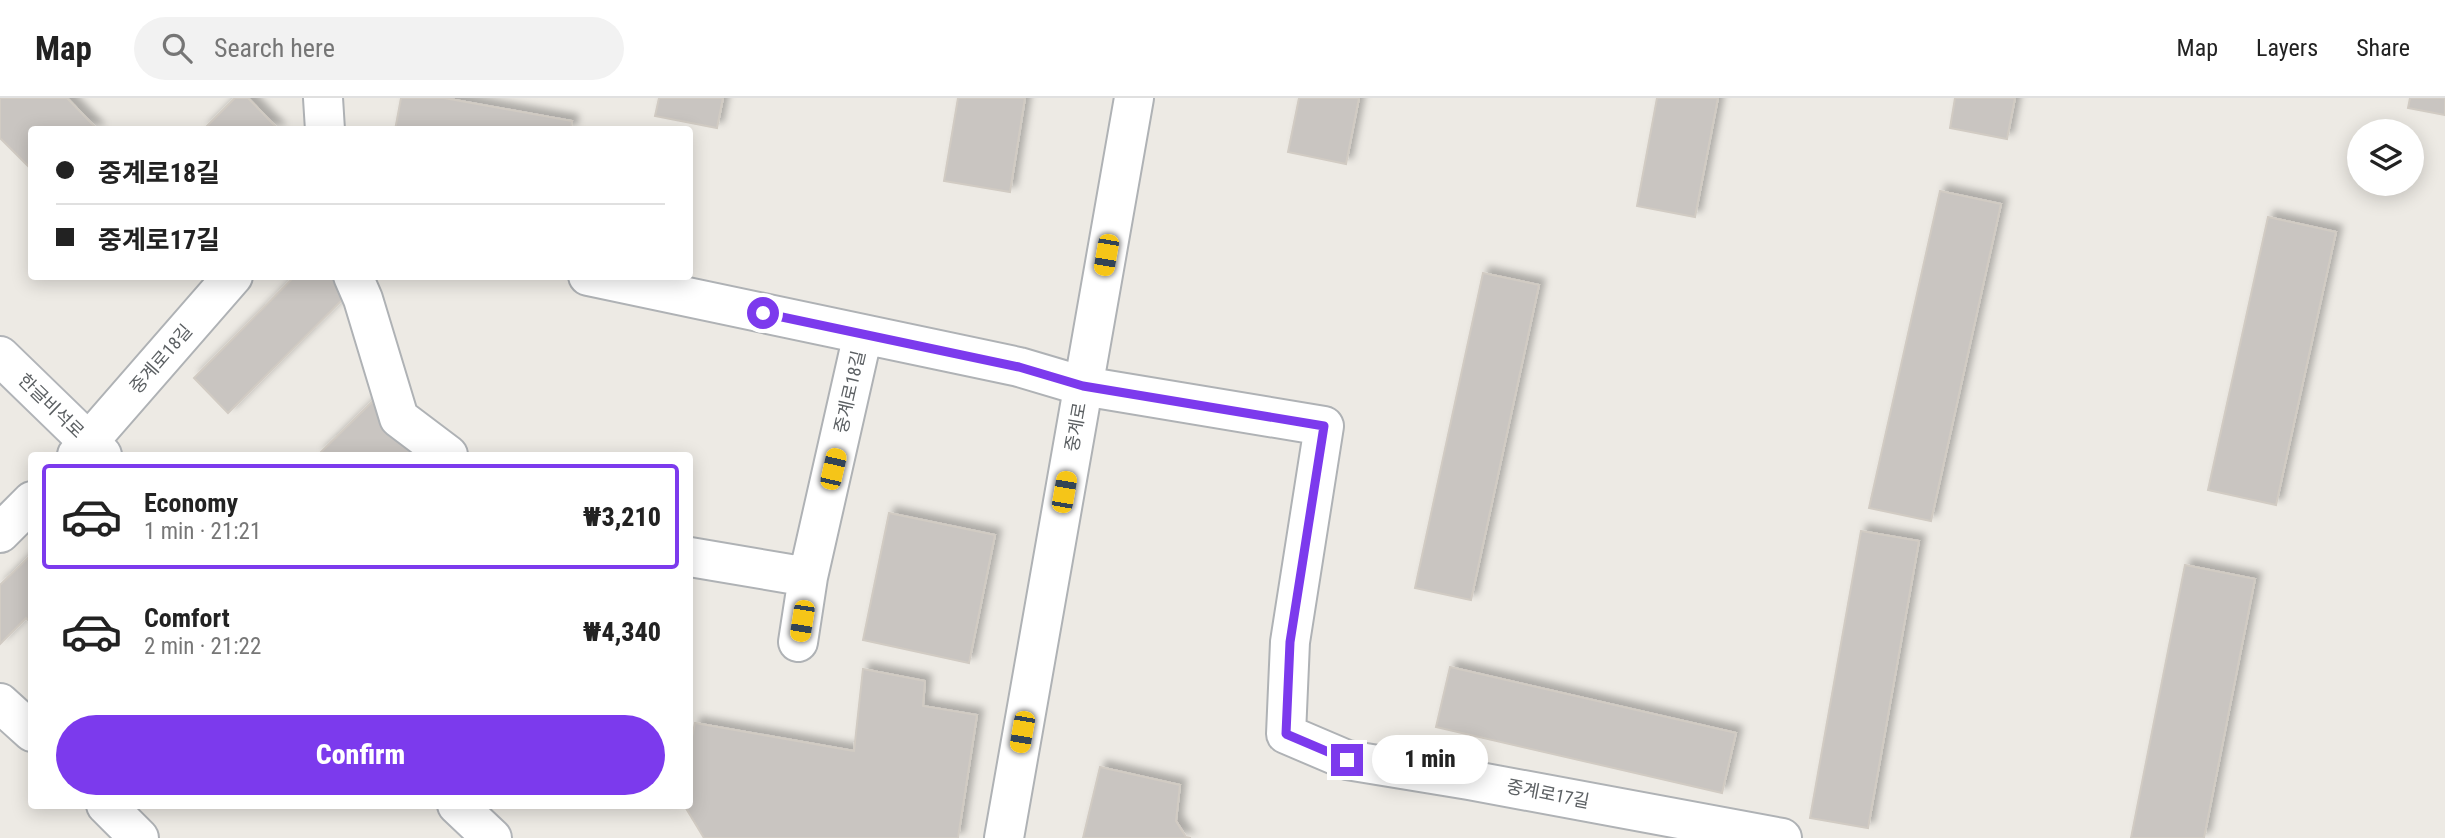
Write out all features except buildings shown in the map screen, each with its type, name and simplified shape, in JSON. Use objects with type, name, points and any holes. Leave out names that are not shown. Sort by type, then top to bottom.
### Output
[{"type":"street","points":[[323,98],[325,126]]},
{"type":"street","name":"중계로","points":[[1003,838],[1133,98]]},
{"type":"street","name":"중계로18길","points":[[89,451],[230,280]]},
{"type":"street","points":[[356,280],[399,418],[444,452]]},
{"type":"street","name":"중계로18길","points":[[607,280],[1019,367],[1083,386]]},
{"type":"street","name":"중계로18길","points":[[798,642],[808,577],[863,334]]},
{"type":"street","name":"한글비석로","points":[[0,356],[89,451]]},
{"type":"street","name":"중계로17길","points":[[1083,386],[1324,426],[1290,642],[1286,734],[1347,760],[1782,838]]},
{"type":"street","points":[[0,533],[28,505]]},
{"type":"street","points":[[693,558],[808,577]]},
{"type":"street","points":[[0,703],[28,728]]},
{"type":"street","points":[[110,809],[139,838]]},
{"type":"street","points":[[461,809],[492,838]]},
{"type":"route","points":[[763,313],[1019,367],[1083,386],[1324,426],[1290,642],[1286,734],[1347,760]]}]
